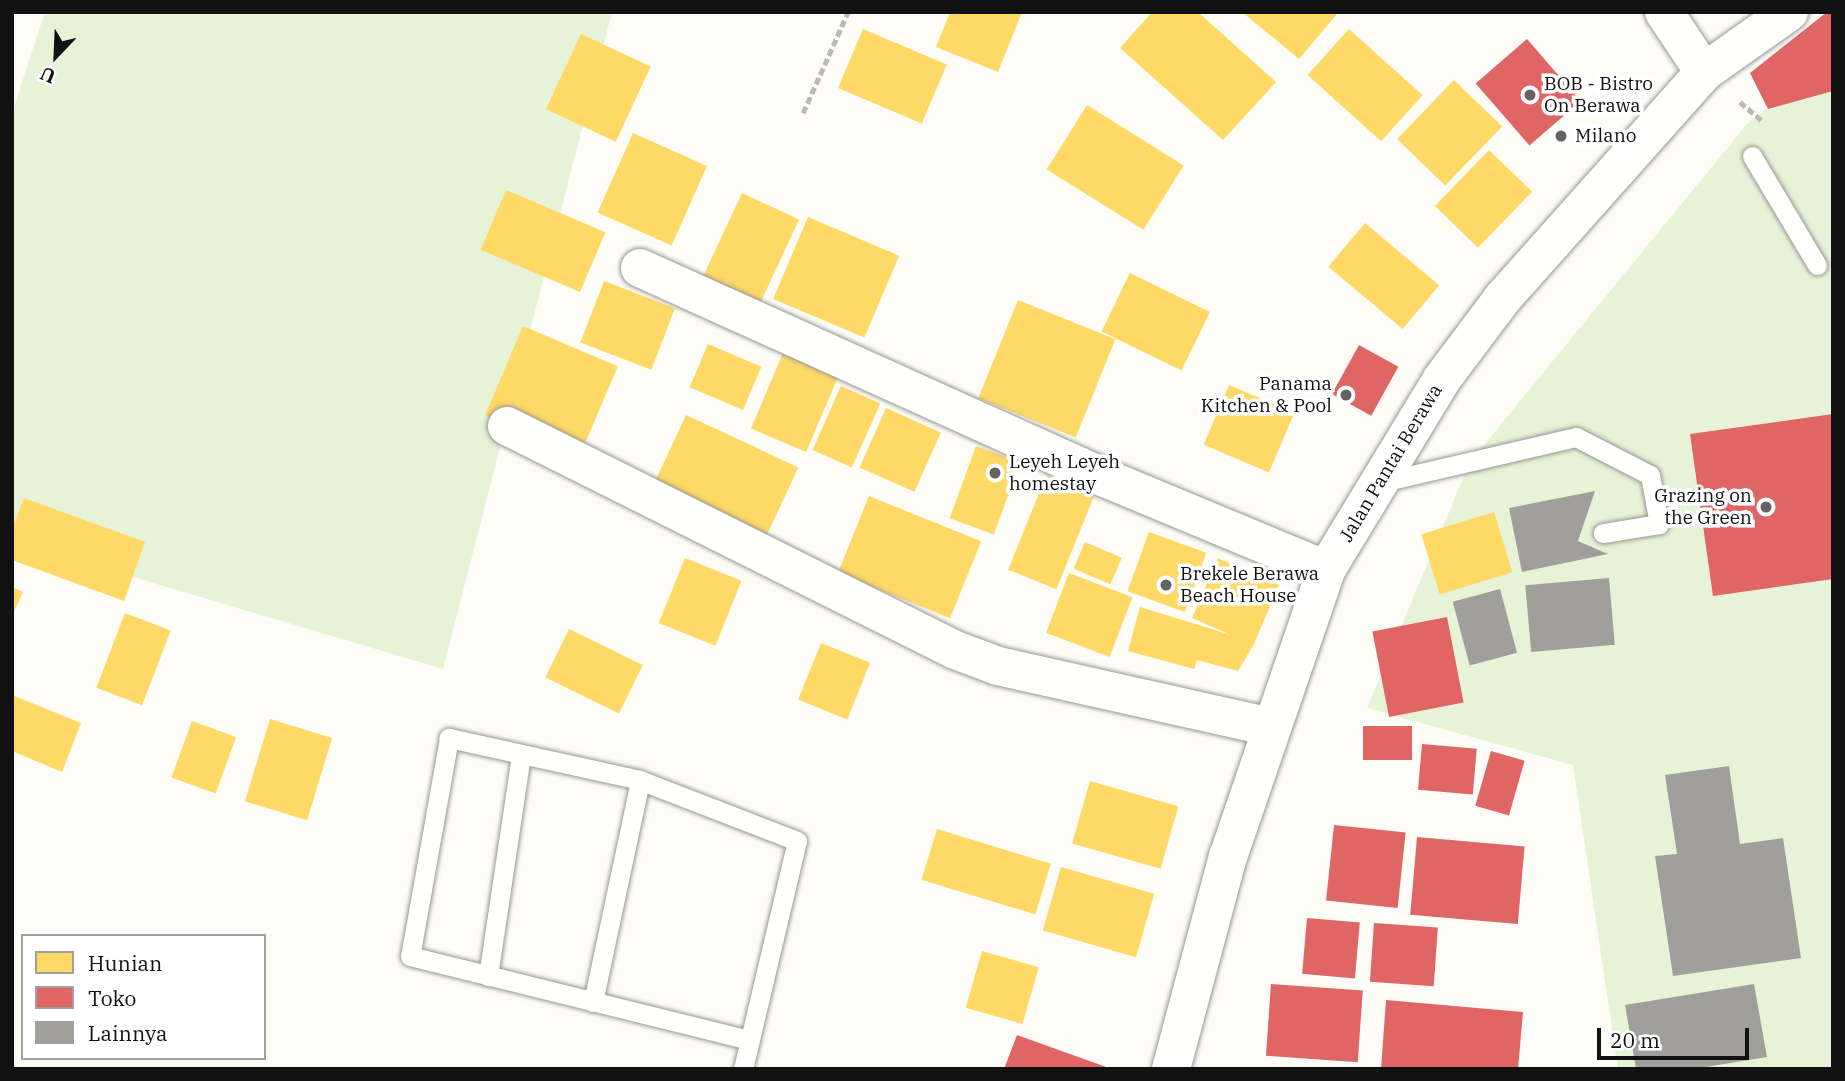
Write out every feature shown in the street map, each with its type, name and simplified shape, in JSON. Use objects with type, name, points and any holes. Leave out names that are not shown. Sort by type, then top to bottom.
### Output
[{"type":"street","points":[[1664,12],[1704,72]]},
{"type":"street","name":"Jalan Pantai Berawa","points":[[1171,1069],[1228,856],[1326,570],[1442,379],[1503,299],[1704,72],[1788,12]]},
{"type":"street","points":[[640,268],[1105,478],[1326,570]]},
{"type":"street","points":[[507,426],[955,650],[998,666],[1270,727]]},
{"type":"lane","points":[[1752,156],[1817,265]]},
{"type":"lane","points":[[1381,482],[1576,437],[1650,475],[1659,524],[1603,533]]},
{"type":"lane","points":[[743,1069],[750,1040],[797,841],[640,779],[449,738],[410,956],[750,1040]]},
{"type":"lane","points":[[488,975],[521,754]]},
{"type":"lane","points":[[593,1002],[640,779]]},
{"type":"path","points":[[803,113],[848,12]]},
{"type":"green space","points":[[45,12],[612,12],[443,669],[12,541],[12,113]]},
{"type":"green space","points":[[1833,58],[1833,1069],[1618,1069],[1573,765],[1367,708],[1470,462],[1747,124]]},
{"type":"building: Hunian","points":[[950,12],[1022,12],[998,72],[936,47]]},
{"type":"building: Hunian","points":[[1152,12],[1198,12],[1276,82],[1223,140],[1120,48]]},
{"type":"building: Hunian","points":[[1242,12],[1336,12],[1337,14],[1299,59]]},
{"type":"building: Hunian","points":[[863,29],[947,65],[922,123],[838,88]]},
{"type":"building: Hunian","points":[[1349,29],[1423,95],[1381,141],[1308,75]]},
{"type":"building: Hunian","points":[[581,34],[651,67],[616,142],[546,109]]},
{"type":"building: Hunian","points":[[1454,80],[1502,127],[1445,186],[1397,139]]},
{"type":"building: Hunian","points":[[1087,105],[1184,165],[1143,230],[1047,169]]},
{"type":"building: Hunian","points":[[633,133],[707,166],[672,245],[598,212]]},
{"type":"building: Hunian","points":[[1489,150],[1532,192],[1478,248],[1435,206]]},
{"type":"building: Hunian","points":[[506,190],[605,232],[580,292],[481,250]]},
{"type":"building: Hunian","points":[[742,193],[799,220],[757,309],[700,283]]},
{"type":"building: Hunian","points":[[808,217],[899,256],[864,338],[773,299]]},
{"type":"building: Hunian","points":[[1365,223],[1439,285],[1403,329],[1328,267]]},
{"type":"building: Hunian","points":[[1130,273],[1210,312],[1181,370],[1102,331]]},
{"type":"building: Hunian","points":[[604,281],[675,308],[651,370],[580,343]]},
{"type":"building: Hunian","points":[[1018,300],[1115,339],[1076,438],[978,398]]},
{"type":"building: Hunian","points":[[523,326],[618,366],[580,456],[485,415]]},
{"type":"building: Hunian","points":[[708,344],[761,367],[743,410],[690,387]]},
{"type":"building: Hunian","points":[[783,353],[838,376],[806,452],[751,428]]},
{"type":"building: Hunian","points":[[1229,385],[1294,413],[1269,473],[1204,445]]},
{"type":"building: Hunian","points":[[841,386],[880,403],[852,467],[813,450]]},
{"type":"building: Hunian","points":[[886,408],[941,432],[914,492],[860,467]]},
{"type":"building: Hunian","points":[[686,415],[798,467],[767,535],[654,483]]},
{"type":"building: Hunian","points":[[976,446],[1020,462],[994,534],[950,518]]},
{"type":"building: Hunian","points":[[1046,476],[1094,495],[1056,589],[1008,570]]},
{"type":"building: Hunian","points":[[869,496],[981,541],[950,618],[838,573]]},
{"type":"building: Hunian","points":[[24,498],[145,542],[124,601],[12,560],[12,529]]},
{"type":"building: Hunian","points":[[1494,512],[1512,572],[1440,594],[1421,534]]},
{"type":"building: Hunian","points":[[1149,532],[1206,553],[1185,612],[1127,591]]},
{"type":"building: Hunian","points":[[1085,542],[1122,558],[1110,584],[1074,569]]},
{"type":"building: Hunian","points":[[685,558],[742,581],[715,646],[659,623]]},
{"type":"building: Hunian","points":[[1218,558],[1279,585],[1254,644],[1238,671],[1197,660],[1194,669],[1128,651],[1140,607],[1231,635],[1192,618]]},
{"type":"building: Hunian","points":[[1069,573],[1132,597],[1110,657],[1046,633]]},
{"type":"building: Hunian","points":[[12,587],[23,592],[12,616]]},
{"type":"building: Hunian","points":[[125,613],[171,631],[142,705],[96,688]]},
{"type":"building: Hunian","points":[[569,629],[643,665],[619,713],[545,678]]},
{"type":"building: Hunian","points":[[821,643],[870,663],[847,719],[798,700]]},
{"type":"building: Hunian","points":[[12,695],[81,723],[62,772],[12,751]]},
{"type":"building: Hunian","points":[[270,719],[332,738],[307,820],[245,801]]},
{"type":"building: Hunian","points":[[192,721],[236,737],[216,793],[171,777]]},
{"type":"building: Hunian","points":[[1090,781],[1178,806],[1161,869],[1072,843]]},
{"type":"building: Hunian","points":[[937,829],[1051,864],[1035,914],[922,880]]},
{"type":"building: Hunian","points":[[1061,867],[1154,894],[1136,957],[1043,930]]},
{"type":"building: Hunian","points":[[982,951],[1039,967],[1022,1024],[966,1008]]},
{"type":"building: Toko","points":[[1827,12],[1833,12],[1833,91],[1768,109],[1750,73]]},
{"type":"building: Toko","points":[[1527,39],[1581,101],[1529,145],[1476,84]]},
{"type":"building: Toko","points":[[1359,345],[1398,367],[1371,416],[1332,394]]},
{"type":"building: Toko","name":"Grazing on the Green","points":[[1833,414],[1833,579],[1713,596],[1690,434]]},
{"type":"building: Toko","points":[[1447,617],[1464,702],[1389,717],[1372,632]]},
{"type":"building: Toko","points":[[1363,726],[1412,726],[1412,760],[1363,760]]},
{"type":"building: Toko","points":[[1422,744],[1477,749],[1473,795],[1418,790]]},
{"type":"building: Toko","points":[[1491,751],[1525,761],[1509,815],[1475,806]]},
{"type":"building: Toko","points":[[1334,825],[1406,833],[1398,908],[1326,901]]},
{"type":"building: Toko","points":[[1417,837],[1525,846],[1518,924],[1410,915]]},
{"type":"building: Toko","points":[[1307,918],[1360,923],[1355,978],[1302,974]]},
{"type":"building: Toko","points":[[1374,923],[1438,927],[1434,986],[1370,982]]},
{"type":"building: Toko","points":[[1271,984],[1363,990],[1358,1062],[1266,1056]]},
{"type":"building: Toko","points":[[1386,1000],[1523,1012],[1518,1069],[1381,1069]]},
{"type":"building: Toko","points":[[1017,1035],[1109,1068],[1109,1069],[1004,1069]]},
{"type":"building: Lainnya","points":[[1595,491],[1578,541],[1608,554],[1522,572],[1509,508]]},
{"type":"building: Lainnya","points":[[1609,578],[1615,645],[1531,652],[1525,585]]},
{"type":"building: Lainnya","points":[[1500,589],[1517,653],[1470,665],[1453,602]]},
{"type":"building: Lainnya","points":[[1729,766],[1740,844],[1783,838],[1801,958],[1673,976],[1655,856],[1677,854],[1665,775]]},
{"type":"building: Lainnya","points":[[1754,984],[1767,1057],[1694,1069],[1636,1069],[1625,1005]]},
{"type":"place","name":"BOB - Bistro On Berawa","points":[[1530,95]]},
{"type":"place","name":"Milano","points":[[1561,136]]},
{"type":"place","name":"Panama Kitchen & Pool","points":[[1346,395]]},
{"type":"place","name":"Leyeh Leyeh homestay","points":[[995,473]]},
{"type":"place","name":"Grazing on the Green","points":[[1766,507]]},
{"type":"place","name":"Brekele Berawa Beach House","points":[[1166,585]]}]
